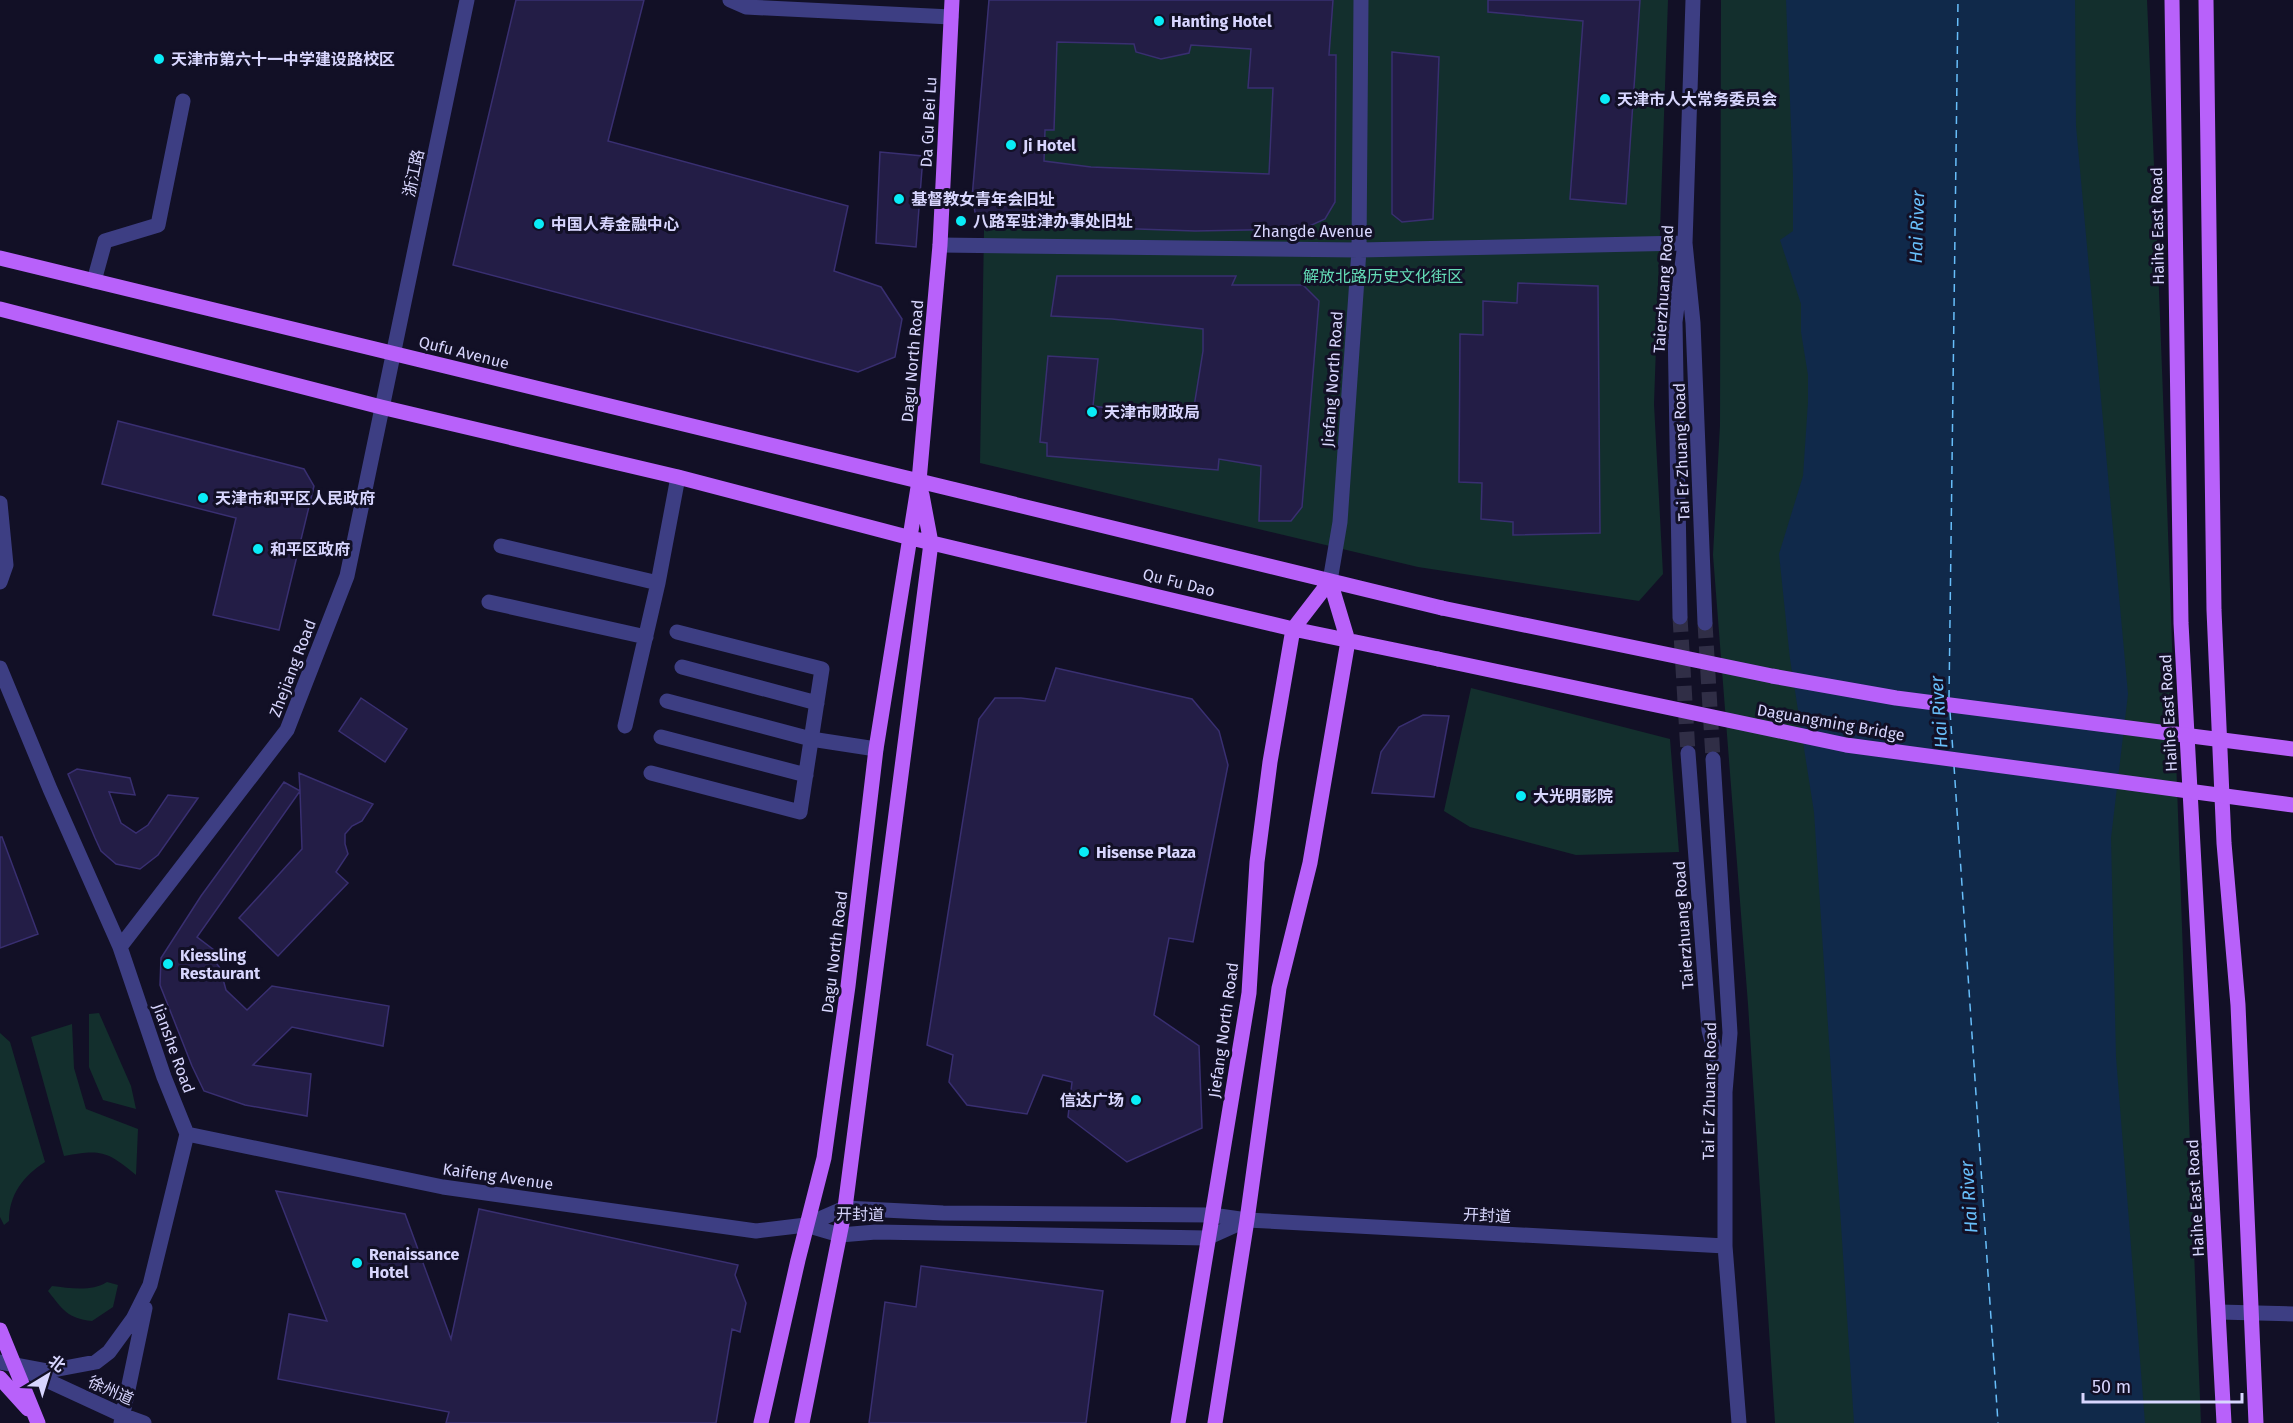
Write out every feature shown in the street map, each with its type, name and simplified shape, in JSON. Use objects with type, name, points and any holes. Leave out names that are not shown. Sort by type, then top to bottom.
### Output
[{"type":"main road","name":"Da Gu Bei Lu","points":[[940,246],[952,0]]},
{"type":"main road","name":"Haihe East Road","points":[[2172,0],[2181,623],[2224,1423]]},
{"type":"main road","points":[[2206,0],[2214,610],[2224,843],[2238,1005],[2256,1423]]},
{"type":"main road","name":"Dagu North Road","points":[[761,1423],[806,1225],[824,1158],[848,986],[876,749],[919,481],[940,246]]},
{"type":"main road","name":"Qufu Avenue","points":[[0,258],[919,481]]},
{"type":"main road","points":[[0,309],[381,407],[678,477],[911,538]]},
{"type":"main road","points":[[919,481],[1442,608],[1772,676],[1896,698],[2293,749]]},
{"type":"main road","name":"Dagu North Road","points":[[802,1423],[845,1208],[931,543],[919,481]]},
{"type":"main road","name":"Qu Fu Dao","points":[[911,538],[1293,629],[1438,659]]},
{"type":"main road","name":"Jiefang North Road","points":[[1178,1423],[1249,993],[1257,862],[1270,762],[1293,629],[1330,581]]},
{"type":"main road","name":"Jiefang North Road","points":[[1215,1423],[1247,1220],[1279,988],[1321,807],[1334,712],[1348,641],[1330,581]]},
{"type":"main road","name":"Daguangming Bridge","points":[[1438,659],[1846,745],[2293,805]]},
{"type":"main road","points":[[0,1330],[38,1422]]},
{"type":"main road","points":[[0,1378],[13,1390],[38,1422]]},
{"type":"street","name":"浙江路","points":[[394,353],[467,0]]},
{"type":"street","points":[[730,0],[746,7],[951,17]]},
{"type":"street","name":"Jiefang North Road","points":[[1330,581],[1340,522],[1359,250],[1361,0]]},
{"type":"street","name":"Taierzhuang Road","points":[[1680,617],[1675,322],[1685,243],[1693,0]]},
{"type":"street","points":[[94,281],[105,241],[158,225],[183,101]]},
{"type":"street","name":"Zhangde Avenue","points":[[940,246],[1359,250],[1685,243]]},
{"type":"street","name":"Tai Er Zhuang Road","points":[[1685,243],[1693,323],[1705,623]]},
{"type":"street","name":"Zhejiang Road","points":[[120,947],[287,730],[347,576],[394,353]]},
{"type":"street","points":[[625,726],[658,583],[678,477]]},
{"type":"street","points":[[0,503],[6,565],[0,582]]},
{"type":"street","points":[[501,546],[658,583]]},
{"type":"street","points":[[489,602],[646,637]]},
{"type":"street","points":[[651,773],[800,812],[822,669],[677,632]]},
{"type":"street","points":[[682,667],[817,703]]},
{"type":"street","name":"Jianshe Road","points":[[0,668],[50,789],[120,947],[164,1077],[187,1134]]},
{"type":"street","points":[[667,701],[811,739],[876,749]]},
{"type":"street","points":[[661,737],[806,775]]},
{"type":"street","name":"Taierzhuang Road","points":[[1688,753],[1709,1030],[1725,1092]]},
{"type":"street","name":"Tai Er Zhuang Road","points":[[1713,759],[1730,1033],[1725,1092],[1725,1246],[1739,1423]]},
{"type":"street","points":[[121,1419],[150,1285],[187,1134]]},
{"type":"street","name":"Kaifeng Avenue","points":[[187,1134],[443,1187],[756,1231],[806,1225]]},
{"type":"street","name":"开封道","points":[[806,1225],[845,1208],[943,1213],[1212,1215],[1247,1220],[1725,1246]]},
{"type":"street","name":"开封道","points":[[806,1225],[840,1235],[876,1232],[1207,1238],[1247,1220]]},
{"type":"street","points":[[16,1366],[48,1371],[96,1362],[109,1352],[134,1318],[150,1285]]},
{"type":"street","points":[[2219,1312],[2293,1314]]},
{"type":"street","name":"徐州道","points":[[0,1360],[121,1419],[144,1423]]},
{"type":"green space","name":"解放北路历史文化街区","points":[[988,0],[1668,0],[1654,404],[1663,574],[1639,601],[1418,567],[980,463]]},
{"type":"green space","points":[[1721,0],[2147,0],[2201,1423],[1775,1423],[1748,1004],[1713,555],[1720,425]]},
{"type":"green space","name":"大光明影院","points":[[1471,688],[1670,739],[1679,852],[1576,855],[1470,827],[1444,811]]},
{"type":"green space","points":[[99,1013],[131,1086],[136,1109],[103,1100],[89,1067],[89,1014]]},
{"type":"green space","points":[[72,1024],[74,1068],[86,1109],[138,1129],[136,1175],[118,1161],[103,1154],[87,1153],[64,1156],[31,1037]]},
{"type":"green space","points":[[0,1033],[10,1042],[45,1162],[30,1173],[19,1187],[12,1203],[9,1221],[4,1225],[0,1217]]},
{"type":"green space","points":[[107,1282],[118,1285],[113,1307],[92,1321],[77,1318],[66,1312],[48,1291],[52,1286],[87,1288]]},
{"type":"water","name":"Hai River","points":[[1786,0],[2075,0],[2076,126],[2128,694],[2111,838],[2116,1057],[2145,1423],[1854,1423],[1814,812],[1790,659],[1779,554],[1803,476],[1808,402],[1808,375],[1801,332],[1801,304],[1780,240],[1793,231]]},
{"type":"building","points":[[516,0],[644,0],[608,141],[848,206],[834,271],[881,287],[902,319],[895,357],[858,372],[453,265]]},
{"type":"building","points":[[989,0],[1333,0],[1329,55],[1336,55],[1335,202],[1325,219],[1303,229],[1195,231],[991,224],[975,212],[972,198]],"holes":[[[1057,42],[1134,44],[1136,52],[1161,59],[1189,53],[1191,45],[1251,49],[1248,88],[1273,88],[1269,174],[1091,167],[1044,161],[1045,130],[1054,130]]]},
{"type":"building","name":"天津市人大常务委员会","points":[[1488,0],[1640,0],[1626,204],[1570,199],[1583,21],[1488,12]]},
{"type":"building","points":[[1392,52],[1439,57],[1433,219],[1402,222],[1392,214]]},
{"type":"building","name":"基督教女青年会旧址","points":[[880,152],[923,156],[916,247],[876,243]]},
{"type":"building","points":[[1057,276],[1236,276],[1232,285],[1303,285],[1319,301],[1302,507],[1291,521],[1259,521],[1261,466],[1219,459],[1218,470],[1047,456],[1047,443],[1040,442],[1048,356],[1098,359],[1093,406],[1192,419],[1203,351],[1203,329],[1112,319],[1051,316]]},
{"type":"building","points":[[1518,283],[1598,286],[1600,533],[1513,535],[1513,522],[1481,519],[1482,483],[1459,482],[1460,334],[1483,335],[1483,301],[1517,303]]},
{"type":"building","points":[[118,421],[304,469],[314,486],[279,630],[213,615],[236,518],[102,484]]},
{"type":"building","name":"Hisense Plaza","points":[[1056,668],[1192,699],[1219,731],[1228,765],[1193,942],[1169,938],[1154,1015],[1199,1046],[1202,1128],[1127,1162],[1068,1117],[1072,1082],[1043,1075],[1027,1114],[967,1105],[949,1082],[953,1055],[927,1045],[979,719],[995,698],[1045,701]]},
{"type":"building","points":[[361,698],[407,729],[385,762],[339,731]]},
{"type":"building","points":[[1423,715],[1449,716],[1434,797],[1372,793],[1381,752],[1399,727]]},
{"type":"building","points":[[77,769],[130,778],[135,795],[109,792],[121,823],[136,833],[148,825],[168,795],[198,798],[158,855],[140,869],[116,864],[101,851],[68,774]]},
{"type":"building","points":[[299,773],[373,804],[362,821],[352,826],[345,834],[348,854],[336,872],[348,883],[278,956],[239,918],[302,849]]},
{"type":"building","points":[[284,782],[300,791],[197,937],[214,950],[211,956],[220,968],[226,990],[247,1010],[272,986],[389,1006],[383,1046],[292,1027],[253,1065],[311,1074],[307,1116],[245,1105],[204,1091],[160,985],[161,958],[201,896]]},
{"type":"building","points":[[0,837],[2,837],[38,934],[0,948]]},
{"type":"building","points":[[276,1191],[405,1214],[451,1339],[479,1209],[738,1265],[735,1275],[746,1303],[740,1332],[732,1329],[716,1423],[446,1423],[449,1412],[278,1379],[289,1314],[327,1321]]},
{"type":"building","points":[[921,1266],[1103,1291],[1086,1423],[869,1423],[885,1302],[916,1307]]},
{"type":"ferry route","points":[[1949,698],[1958,0]]},
{"type":"ferry route","points":[[1950,712],[1953,752]]},
{"type":"ferry route","points":[[1954,766],[1998,1423]]},
{"type":"tunnel","points":[[1680,617],[1688,753]]},
{"type":"tunnel","points":[[1705,623],[1713,759]]},
{"type":"place","name":"Hanting Hotel","points":[[1159,21]]},
{"type":"place","name":"天津市第六十一中学建设路校区","points":[[159,59]]},
{"type":"place","name":"天津市人大常务委员会","points":[[1605,99]]},
{"type":"place","name":"Ji Hotel","points":[[1011,145]]},
{"type":"place","name":"基督教女青年会旧址","points":[[899,199]]},
{"type":"place","name":"八路军驻津办事处旧址","points":[[961,221]]},
{"type":"place","name":"中国人寿金融中心","points":[[539,224]]},
{"type":"place","name":"天津市财政局","points":[[1092,412]]},
{"type":"place","name":"天津市和平区人民政府","points":[[203,498]]},
{"type":"place","name":"和平区政府","points":[[258,549]]},
{"type":"place","name":"大光明影院","points":[[1521,796]]},
{"type":"place","name":"Hisense Plaza","points":[[1084,852]]},
{"type":"place","name":"Kiessling Restaurant","points":[[168,964]]},
{"type":"place","name":"信达广场","points":[[1136,1100]]},
{"type":"place","name":"Renaissance Hotel","points":[[357,1263]]}]
